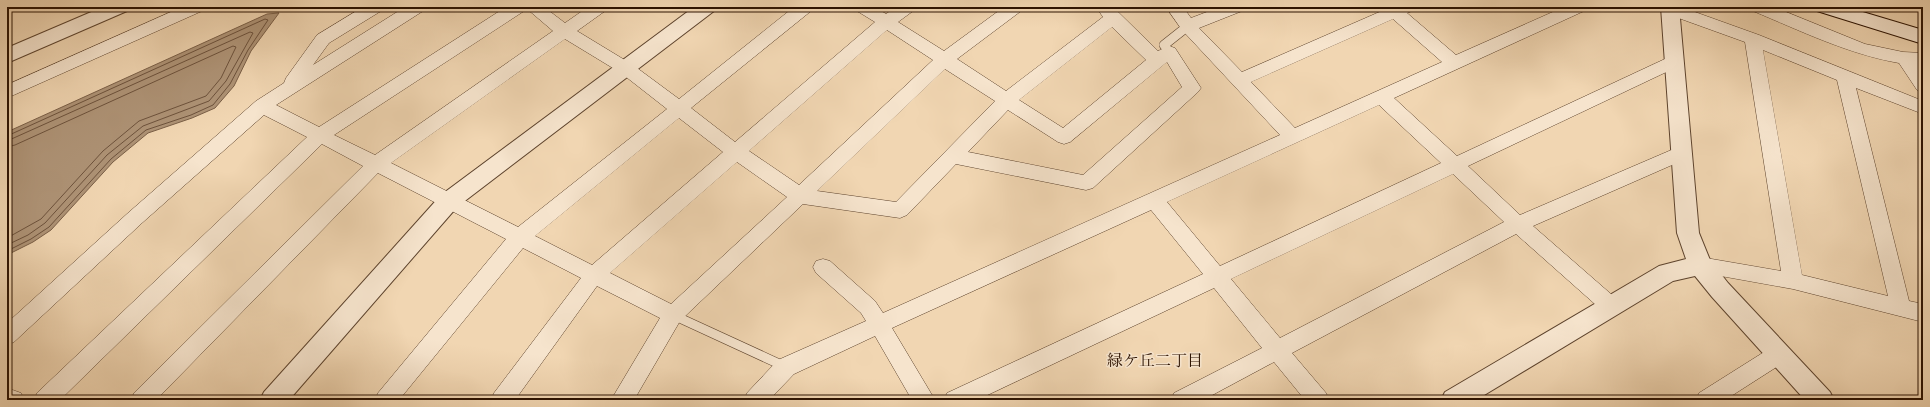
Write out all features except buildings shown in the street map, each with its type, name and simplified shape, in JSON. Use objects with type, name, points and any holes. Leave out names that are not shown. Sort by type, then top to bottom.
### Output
[{"type":"street","points":[[7,56],[120,7]]},
{"type":"street","points":[[7,92],[196,7]]},
{"type":"street","points":[[286,91],[323,39],[375,7]]},
{"type":"street","points":[[7,336],[135,218],[262,106],[417,7]]},
{"type":"street","points":[[45,400],[320,135],[518,7]]},
{"type":"street","points":[[533,7],[564,31],[627,69],[736,152],[800,196],[900,210],[1007,100],[1108,13],[1163,56],[1192,88],[1086,184],[953,156]]},
{"type":"street","points":[[142,400],[376,164],[599,7]]},
{"type":"street","points":[[272,400],[450,201],[627,69],[707,7]]},
{"type":"street","points":[[386,400],[520,237],[805,7]]},
{"type":"street","points":[[863,7],[887,21],[944,60],[1064,137],[1163,56]]},
{"type":"street","points":[[502,400],[594,274],[887,21],[907,7]]},
{"type":"street","points":[[622,400],[672,315],[944,60],[1015,7]]},
{"type":"street","points":[[1174,7],[1188,26],[1292,136]]},
{"type":"street","points":[[1188,26],[1236,7]]},
{"type":"street","points":[[755,400],[786,367],[1578,7]]},
{"type":"street","points":[[1821,400],[1720,290],[1700,265],[1688,233],[1668,7],[1923,108]]},
{"type":"street","points":[[1759,7],[1862,48],[1905,59],[1923,58]]},
{"type":"street","points":[[1824,7],[1923,37]]},
{"type":"street","points":[[1856,7],[1923,28]]},
{"type":"street","points":[[1239,80],[1397,9],[1454,63]]},
{"type":"street","points":[[1752,39],[1792,282]]},
{"type":"street","points":[[1905,59],[1923,86]]},
{"type":"street","points":[[955,400],[1673,62]]},
{"type":"street","points":[[1845,77],[1901,308]]},
{"type":"street","points":[[1381,96],[1518,224],[1612,306]]},
{"type":"street","points":[[262,106],[672,315]]},
{"type":"street","points":[[1182,400],[1518,224],[1682,153]]},
{"type":"street","points":[[1153,199],[1318,400]]},
{"type":"street","points":[[1454,400],[1667,273],[1700,265],[1792,282],[1923,313]]},
{"type":"street","points":[[823,267],[868,307],[924,400]]},
{"type":"street","points":[[1708,400],[1779,354]]},
{"type":"street","points":[[7,398],[12,400]]},
{"type":"lane","points":[[1163,56],[1164,45],[1188,26]]},
{"type":"lane","points":[[672,315],[786,367]]},
{"type":"water","points":[[279,13],[251,51],[234,86],[215,108],[192,118],[148,133],[113,162],[51,230],[33,242],[7,255],[7,132],[267,14]]},
{"type":"district","name":"緑ケ丘二丁目","points":[[1155,360]]}]
